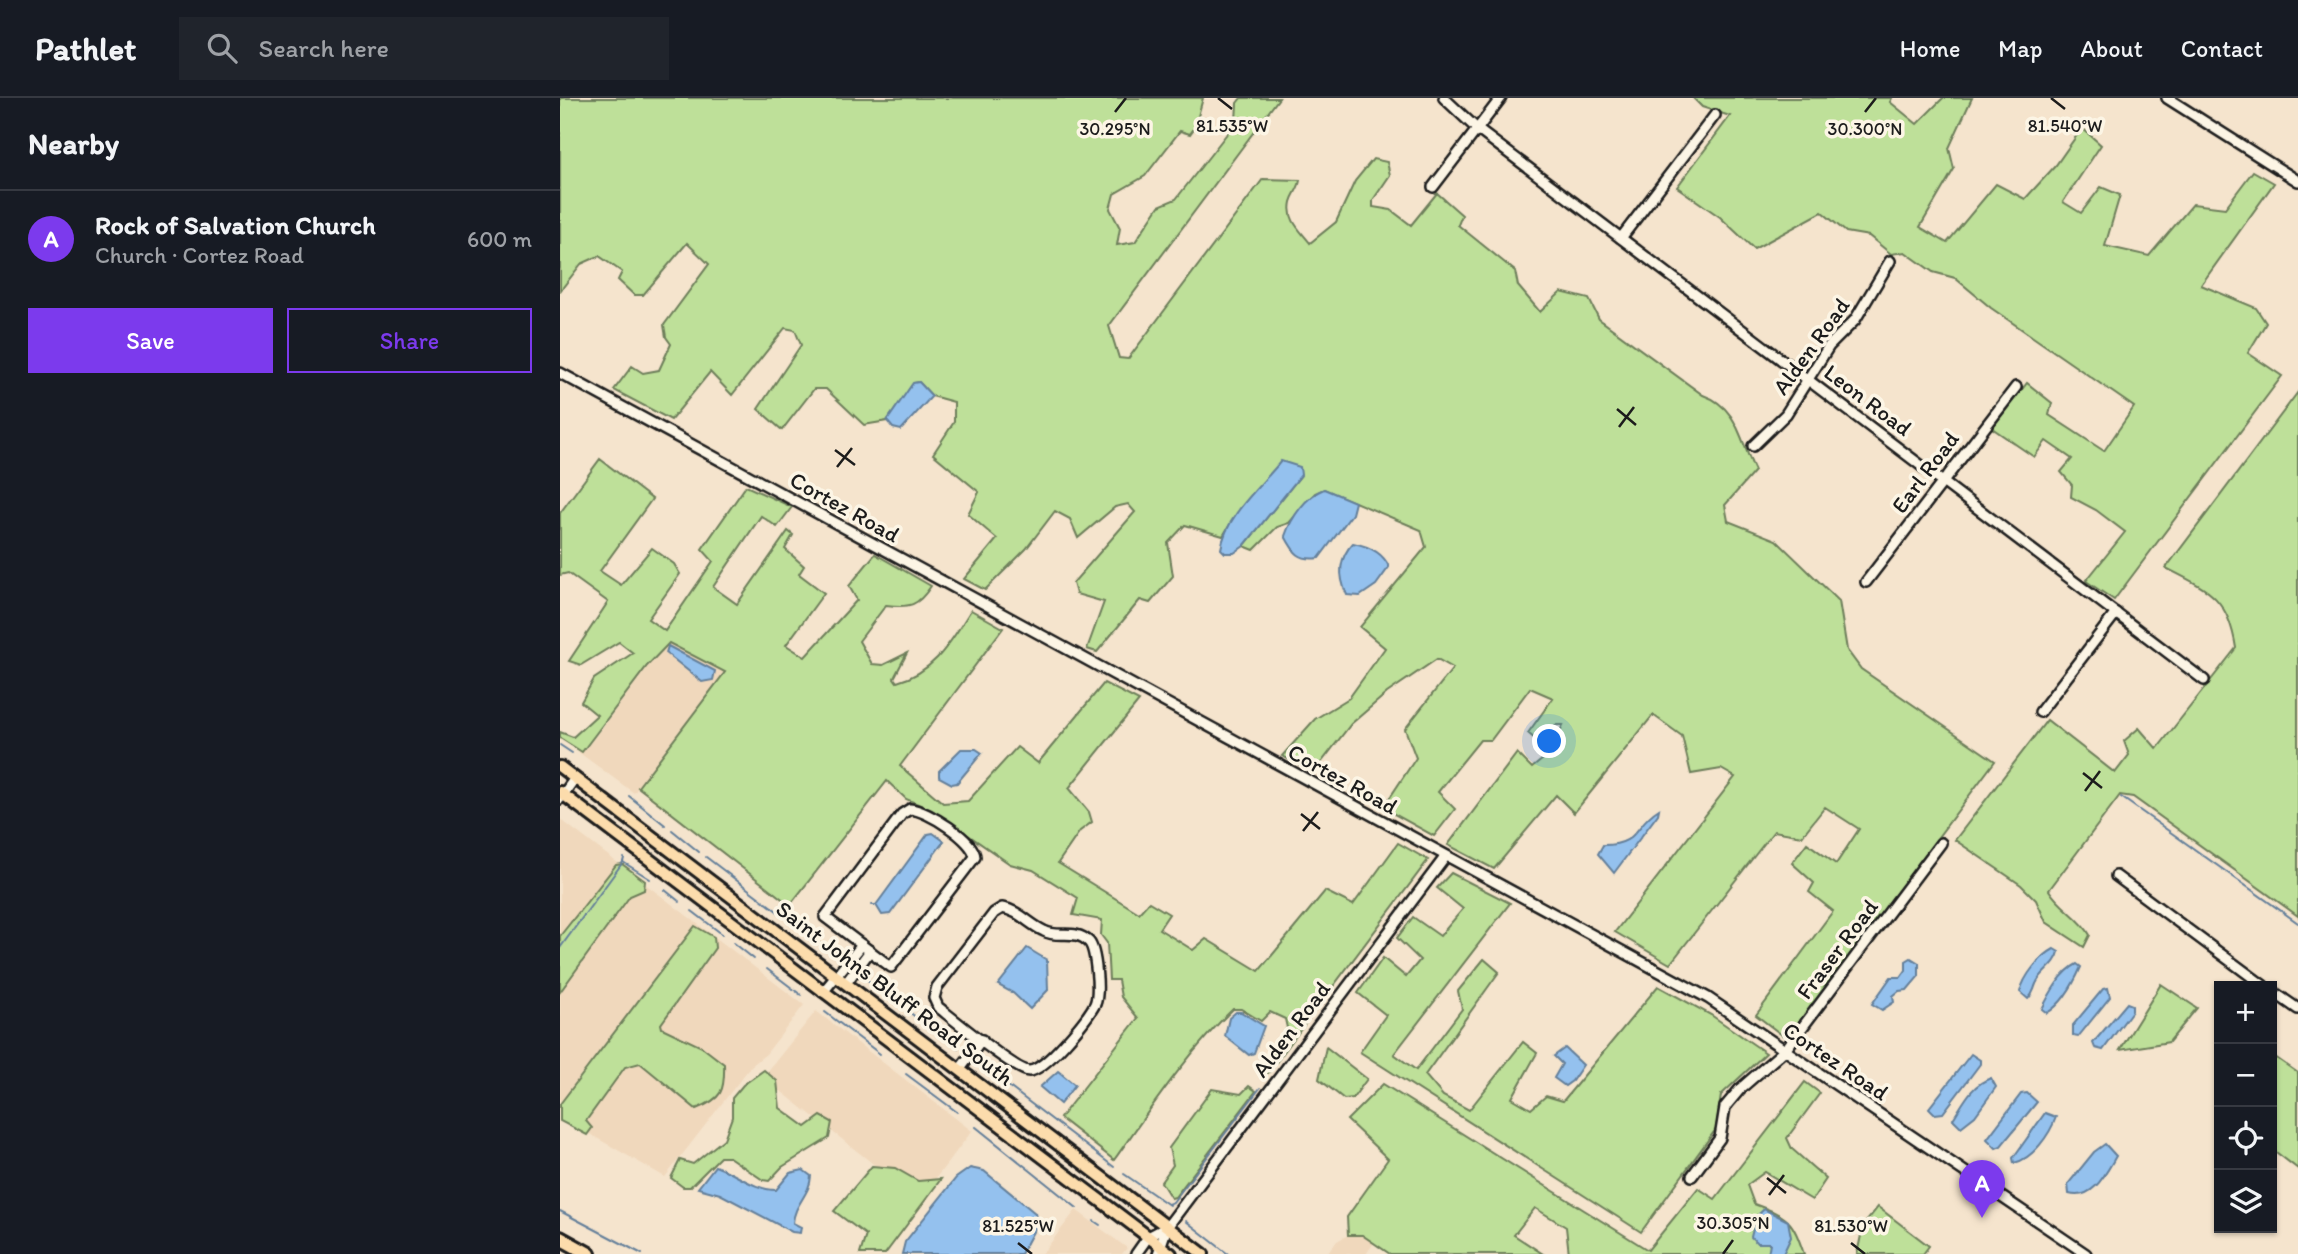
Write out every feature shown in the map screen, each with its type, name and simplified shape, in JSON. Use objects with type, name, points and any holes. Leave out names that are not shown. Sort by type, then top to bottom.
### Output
[{"type":"highway","points":[[560,1238],[589,1254]]},
{"type":"main road","name":"Saint Johns Bluff Road South","points":[[560,767],[1203,1254]]},
{"type":"main road","name":"Saint Johns Bluff Road South","points":[[561,795],[1148,1237],[1164,1252]]},
{"type":"street","name":"Leon Road","points":[[1444,98],[1477,129],[2204,680]]},
{"type":"street","points":[[1433,187],[1501,98]]},
{"type":"street","points":[[2167,98],[2298,181]]},
{"type":"street","points":[[1621,238],[1715,116]]},
{"type":"street","name":"Alden Road","points":[[1754,446],[1786,414],[1829,346],[1855,320],[1890,261]]},
{"type":"street","name":"Cortez Road","points":[[560,373],[1708,998],[2086,1254]]},
{"type":"street","name":"Earl Road","points":[[1866,582],[2016,387]]},
{"type":"street","points":[[2040,712],[2116,613]]},
{"type":"street","points":[[561,795],[575,778]]},
{"type":"street","points":[[911,809],[921,810],[969,842],[975,857],[891,967],[866,948],[825,917],[902,814],[911,809]]},
{"type":"street","name":"Fraser Road","points":[[1692,1176],[1720,1138],[1725,1107],[1740,1088],[1786,1049],[1941,843]]},
{"type":"street","name":"Alden Road","points":[[1136,1254],[1148,1237],[1167,1227],[1446,856]]},
{"type":"street","points":[[2116,876],[2257,981]]},
{"type":"street","points":[[1002,908],[1011,909],[1049,934],[1074,933],[1091,944],[1095,953],[1094,1005],[1065,1044],[1038,1069],[1021,1070],[982,1040],[938,1007],[934,998],[937,987],[994,913],[1002,908]]},
{"type":"street","points":[[823,992],[866,948]]},
{"type":"street","points":[[846,983],[866,948]]},
{"type":"street","points":[[2277,994],[2298,1009]]},
{"type":"street","points":[[960,1069],[982,1040]]},
{"type":"street","name":"Alden Road","points":[[1164,1252],[1167,1227]]},
{"type":"shaded area","points":[[669,643],[725,671],[634,793],[577,751],[582,752],[600,731],[647,666]]},
{"type":"shaded area","points":[[560,819],[804,1005],[766,1054],[751,1066],[665,1177],[560,1117]]},
{"type":"shaded area","points":[[816,1011],[972,1131],[919,1200],[763,1077]]},
{"type":"shaded area","points":[[1076,1210],[1127,1248],[1122,1254],[1042,1254]]},
{"type":"shaded area","points":[[1348,1235],[1362,1235],[1374,1243],[1366,1254],[1327,1254],[1337,1241]]},
{"type":"green space","points":[[560,98],[1203,98],[1195,127],[1190,134],[1180,131],[1145,176],[1114,194],[1110,209],[1120,228],[1117,245],[1135,242],[1159,206],[1176,199],[1236,122],[1237,103],[1241,98],[1279,98],[1109,326],[1119,358],[1128,359],[1263,179],[1300,180],[1290,208],[1295,224],[1310,243],[1336,222],[1355,181],[1373,159],[1387,162],[1390,175],[1373,200],[1373,207],[1391,210],[1411,225],[1437,193],[1462,215],[1458,225],[1515,271],[1518,286],[1540,312],[1561,292],[1589,299],[1599,319],[1724,408],[1736,426],[1755,471],[1725,505],[1728,521],[1776,540],[1839,601],[1847,650],[1861,669],[1995,761],[1789,1036],[1782,1035],[1756,1015],[1833,911],[1809,892],[1814,883],[1792,863],[1807,843],[1836,864],[1859,829],[1825,807],[1802,836],[1774,831],[1670,964],[1615,932],[1735,777],[1721,769],[1691,774],[1682,736],[1653,715],[1574,813],[1556,795],[1494,869],[1448,845],[1517,753],[1532,768],[1549,754],[1563,725],[1555,725],[1537,741],[1528,733],[1553,698],[1530,688],[1491,740],[1480,740],[1438,792],[1455,809],[1434,836],[1383,808],[1416,758],[1405,729],[1453,668],[1437,659],[1387,693],[1351,724],[1314,772],[1282,756],[1315,719],[1349,698],[1385,648],[1360,627],[1426,547],[1421,530],[1324,489],[1315,493],[1289,523],[1277,527],[1254,550],[1244,546],[1301,475],[1232,521],[1223,536],[1185,525],[1168,543],[1173,576],[1150,603],[1140,600],[1097,652],[1087,649],[1104,602],[1076,594],[1073,583],[1135,512],[1128,504],[1115,507],[1078,538],[1070,519],[1055,511],[1026,549],[985,590],[964,579],[997,539],[968,514],[979,492],[933,454],[954,422],[954,402],[932,396],[919,382],[914,383],[887,421],[864,425],[826,389],[814,389],[782,430],[758,409],[801,345],[795,330],[785,328],[732,395],[710,372],[671,420],[614,390],[632,366],[643,373],[659,370],[671,344],[666,337],[664,325],[709,264],[687,243],[643,295],[634,295],[618,280],[622,272],[599,256],[581,264],[560,291]]},
{"type":"green space","points":[[1693,98],[1892,98],[1890,102],[1917,124],[1943,98],[1972,98],[1949,148],[1954,169],[1920,227],[1947,243],[1996,184],[2025,199],[2056,165],[2082,128],[2101,145],[2063,202],[2081,213],[2101,187],[2120,195],[2105,246],[2149,256],[2193,204],[2225,208],[2253,171],[2274,183],[2201,285],[2256,308],[2266,323],[2248,353],[2282,376],[2114,600],[2086,581],[2125,532],[2096,510],[2071,497],[2072,485],[2061,472],[2072,459],[2046,441],[2034,457],[1992,428],[2027,383],[2052,403],[2049,415],[2104,451],[2134,407],[1991,308],[1955,278],[1933,272],[1905,252],[1891,254],[1869,236],[1846,232],[1822,212],[1754,249],[1720,217],[1677,187],[1730,116],[1702,107]]},
{"type":"green space","points":[[2298,392],[2298,916],[2133,797],[2120,795],[2049,890],[2090,935],[2084,947],[2046,922],[2036,900],[2021,885],[1955,840],[2047,720],[2115,773],[2129,755],[2124,741],[2139,728],[2157,749],[2236,648],[2228,617],[2222,606],[2205,590],[2166,568]]},
{"type":"green space","points":[[600,459],[652,499],[600,571],[621,585],[652,548],[674,564],[680,574],[648,619],[665,631],[713,561],[702,549],[746,486],[792,507],[777,527],[761,516],[713,587],[737,604],[788,531],[793,535],[785,549],[804,566],[799,574],[824,593],[786,645],[805,657],[857,600],[849,586],[875,554],[931,586],[922,598],[913,604],[886,605],[859,641],[872,664],[883,665],[907,653],[894,678],[897,682],[922,671],[932,663],[949,644],[971,610],[1003,628],[900,766],[943,803],[968,801],[1017,747],[1038,763],[1104,683],[1139,701],[1069,788],[1089,812],[1092,822],[1080,831],[1058,863],[1139,913],[1149,902],[1169,914],[1159,929],[1193,950],[1206,939],[1259,971],[1325,891],[1353,905],[1398,843],[1428,860],[1268,1073],[1263,1073],[1264,1064],[1287,1028],[1285,1019],[1270,1012],[1261,1021],[1241,1009],[1233,1009],[1185,1062],[1114,1160],[1060,1118],[1138,1018],[1121,997],[1118,980],[1109,980],[1107,943],[1101,935],[1102,920],[1073,915],[1078,898],[1033,870],[1010,864],[932,810],[906,799],[887,781],[790,905],[638,787],[725,672],[669,643],[647,666],[582,752],[560,738],[560,732],[573,737],[597,715],[581,702],[594,679],[633,653],[619,642],[581,665],[569,661],[608,602],[568,573],[560,575],[560,513]]},
{"type":"green space","points":[[622,864],[645,881],[644,890],[630,896],[560,992],[560,936],[616,865]]},
{"type":"green space","points":[[1451,873],[1510,903],[1394,1054],[1416,1070],[1462,1009],[1458,991],[1484,959],[1499,972],[1425,1075],[1443,1096],[1469,1110],[1523,1042],[1537,1053],[1512,1098],[1531,1109],[1546,1096],[1563,1101],[1658,986],[1711,1015],[1766,1053],[1721,1095],[1716,1129],[1641,1232],[1360,1052],[1386,1015],[1358,993],[1383,958],[1406,977],[1420,960],[1397,938],[1413,917],[1440,936],[1463,909],[1437,888]]},
{"type":"green space","points":[[695,926],[714,937],[715,948],[661,1024],[662,1028],[702,1047],[724,1064],[724,1081],[720,1093],[711,1102],[696,1109],[640,1063],[625,1067],[586,1121],[592,1128],[587,1135],[560,1121],[560,1104]]},
{"type":"green space","points":[[2161,984],[2197,1008],[2169,1042],[2120,1050]]},
{"type":"green space","points":[[1326,1047],[1367,1079],[1353,1098],[1344,1099],[1319,1079]]},
{"type":"green space","points":[[2277,1058],[2298,1073],[2298,1169],[2277,1153]]},
{"type":"green space","points":[[764,1070],[777,1081],[780,1108],[806,1127],[821,1116],[832,1122],[829,1138],[782,1167],[769,1181],[763,1180],[729,1157],[720,1157],[690,1187],[683,1187],[671,1178],[680,1160],[693,1164],[724,1139],[732,1117],[732,1098],[743,1085]]},
{"type":"green space","points":[[1805,1082],[1820,1093],[1787,1138],[1792,1149],[1826,1179],[1812,1200],[1765,1172],[1747,1185],[1754,1204],[1775,1212],[1788,1221],[1804,1254],[1569,1254],[1566,1227],[1535,1208],[1514,1235],[1543,1254],[1390,1254],[1362,1235],[1348,1235],[1347,1217],[1388,1159],[1347,1120],[1383,1084],[1648,1250],[1698,1188],[1715,1199]]},
{"type":"green space","points":[[1249,1086],[1256,1091],[1175,1197],[1171,1198],[1161,1182],[1173,1165],[1169,1148],[1212,1089],[1241,1094]]},
{"type":"green space","points":[[872,1166],[895,1168],[918,1181],[941,1179],[885,1254],[860,1254],[866,1235],[834,1211]]},
{"type":"green space","points":[[1878,1207],[1929,1246],[1923,1254],[1857,1254],[1863,1226]]},
{"type":"water","points":[[919,382],[932,396],[901,430],[893,428],[887,421],[913,383]]},
{"type":"water","points":[[1281,461],[1300,467],[1301,475],[1244,546],[1234,553],[1225,553],[1221,549],[1224,537],[1237,513]]},
{"type":"water","points":[[1324,489],[1355,502],[1352,514],[1319,558],[1302,557],[1294,551],[1285,536],[1300,508]]},
{"type":"water","points":[[1353,543],[1374,550],[1383,557],[1389,567],[1376,585],[1360,596],[1347,595],[1341,574],[1344,555]]},
{"type":"water","points":[[668,646],[715,671],[713,680],[702,682],[666,653]]},
{"type":"water","points":[[961,749],[976,749],[982,753],[957,783],[952,784],[939,777],[939,771]]},
{"type":"water","points":[[1659,809],[1614,873],[1598,854],[1603,845],[1624,842]]},
{"type":"water","points":[[933,833],[944,841],[890,914],[882,915],[876,905],[928,834]]},
{"type":"water","points":[[1027,948],[1047,960],[1048,990],[1030,1009],[1013,993],[998,985]]},
{"type":"water","points":[[2054,949],[2059,952],[2057,957],[2038,979],[2028,999],[2020,992],[2025,980],[2038,962]]},
{"type":"water","points":[[1911,958],[1919,963],[1919,976],[1907,990],[1899,991],[1893,996],[1894,1002],[1882,1010],[1872,1004],[1891,977],[1901,977],[1906,970],[1906,961]]},
{"type":"water","points":[[2077,964],[2081,967],[2071,986],[2063,999],[2047,1013],[2042,1009],[2052,990],[2066,972]]},
{"type":"water","points":[[2108,988],[2110,997],[2078,1037],[2073,1036],[2073,1025],[2103,989]]},
{"type":"water","points":[[2127,1003],[2132,1005],[2132,1011],[2103,1050],[2095,1048],[2093,1043]]},
{"type":"water","points":[[1236,1012],[1241,1012],[1264,1026],[1254,1053],[1249,1055],[1225,1036],[1229,1018]]},
{"type":"water","points":[[1565,1048],[1583,1065],[1565,1086],[1554,1078],[1562,1064],[1554,1056]]},
{"type":"water","points":[[1971,1054],[1980,1060],[1980,1064],[1943,1113],[1935,1114],[1929,1108]]},
{"type":"water","points":[[1058,1071],[1075,1085],[1060,1104],[1040,1087]]},
{"type":"water","points":[[1991,1078],[1996,1087],[1975,1116],[1961,1127],[1953,1119],[1973,1090]]},
{"type":"water","points":[[2027,1093],[2037,1102],[2001,1146],[1996,1148],[1987,1139],[2021,1094]]},
{"type":"water","points":[[2045,1113],[2056,1117],[2050,1131],[2028,1157],[2014,1163],[2013,1158]]},
{"type":"water","points":[[2105,1144],[2116,1156],[2098,1184],[2085,1193],[2069,1194],[2068,1184],[2094,1152]]},
{"type":"water","points":[[715,1166],[753,1184],[776,1190],[790,1173],[803,1170],[811,1176],[808,1189],[794,1216],[793,1223],[801,1227],[800,1233],[792,1232],[720,1194],[698,1188]]},
{"type":"water","points":[[970,1168],[984,1171],[1035,1213],[1037,1224],[1021,1254],[902,1254],[905,1242],[956,1178]]},
{"type":"water","points":[[1764,1209],[1788,1221],[1791,1237],[1783,1254],[1768,1254],[1770,1243],[1757,1243],[1751,1237],[1756,1217]]},
{"type":"waterway","points":[[560,745],[572,753]]},
{"type":"waterway","points":[[629,796],[665,825]]},
{"type":"waterway","points":[[2121,797],[2298,923]]},
{"type":"waterway","points":[[672,830],[699,852]]},
{"type":"waterway","points":[[706,857],[836,956]]},
{"type":"waterway","points":[[624,858],[623,862],[650,879]]},
{"type":"waterway","points":[[560,948],[623,862]]},
{"type":"waterway","points":[[665,890],[680,902]]},
{"type":"waterway","points":[[692,911],[722,934]]},
{"type":"waterway","points":[[734,943],[754,959]]},
{"type":"waterway","points":[[767,969],[801,995]]},
{"type":"waterway","points":[[861,975],[903,1007]]},
{"type":"waterway","points":[[825,1012],[880,1054]]},
{"type":"waterway","points":[[909,1012],[958,1048]]},
{"type":"waterway","points":[[978,1063],[1114,1167]]},
{"type":"waterway","points":[[906,1074],[957,1112]]},
{"type":"waterway","points":[[1168,1204],[1173,1202],[1260,1088]]},
{"type":"waterway","points":[[976,1127],[1077,1208]]},
{"type":"waterway","points":[[1124,1174],[1169,1205]]},
{"type":"waterway","points":[[560,1211],[642,1254]]},
{"type":"waterway","points":[[1094,1221],[1100,1225]]},
{"type":"waterway","points":[[1186,1221],[1228,1254]]},
{"type":"place","name":"Rock of Salvation Church","points":[[1982,1218]]}]
